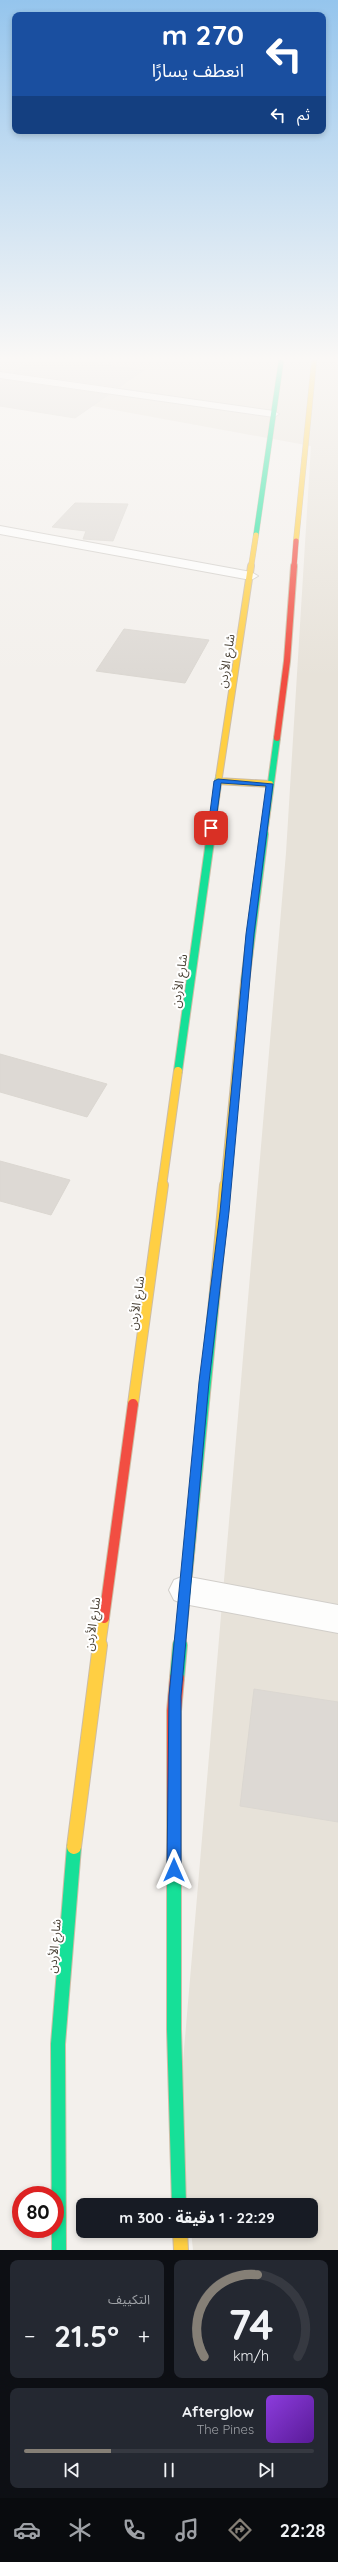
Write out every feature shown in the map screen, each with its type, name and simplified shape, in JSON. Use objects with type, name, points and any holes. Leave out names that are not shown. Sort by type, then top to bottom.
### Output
[{"type":"highway","name":"شارع الأردن","points":[[59,2250],[58,2044],[76,1824],[218,781],[251,576],[266,467]]},
{"type":"highway","points":[[179,2198],[174,2029],[174,1711],[204,1382],[224,1212],[250,934],[287,661],[303,467]]},
{"type":"highway","points":[[218,781],[270,784]]},
{"type":"highway","points":[[180,2238],[181,2250]]},
{"type":"street","points":[[0,530],[251,576]]},
{"type":"street","points":[[184,1590],[338,1619]]},
{"type":"shaded area","points":[[310,467],[338,467],[338,2250],[193,2250],[192,2238],[318,2238],[318,2198],[187,2198],[178,2120],[286,853]]},
{"type":"building","points":[[75,503],[128,504],[113,541],[83,539],[86,531],[52,527]]},
{"type":"building","points":[[124,629],[209,640],[185,683],[96,671]]},
{"type":"building","points":[[0,1054],[107,1084],[87,1117],[0,1092]]},
{"type":"building","points":[[0,1161],[70,1180],[51,1215],[0,1201]]},
{"type":"building","points":[[254,1689],[338,1702],[338,1822],[240,1806]]},
{"type":"traffic: fast","points":[[256,535],[266,467]]},
{"type":"traffic: fast","points":[[245,982],[277,738]]},
{"type":"traffic: fast","points":[[178,1071],[219,777]]},
{"type":"traffic: fast","points":[[177,1678],[215,1291]]},
{"type":"traffic: fast","points":[[59,2250],[58,2044],[74,1847]]},
{"type":"traffic: fast","points":[[174,1857],[174,2029],[179,2198]]},
{"type":"traffic: slow","points":[[296,541],[303,467]]},
{"type":"traffic: slow","points":[[219,777],[256,535]]},
{"type":"traffic: slow","points":[[218,781],[270,784]]},
{"type":"traffic: slow","points":[[215,1291],[245,982]]},
{"type":"traffic: slow","points":[[133,1404],[178,1071]]},
{"type":"traffic: slow","points":[[74,1847],[104,1618]]},
{"type":"traffic: slow","points":[[180,2238],[181,2250]]},
{"type":"traffic: jam","points":[[277,738],[287,661],[296,541]]},
{"type":"traffic: jam","points":[[104,1618],[133,1404]]},
{"type":"traffic: jam","points":[[174,1857],[174,1711],[177,1678]]},
{"type":"route","points":[[174,1870],[175,1696],[204,1382],[224,1212],[250,934],[263,827],[270,784],[218,781],[211,828]]}]
